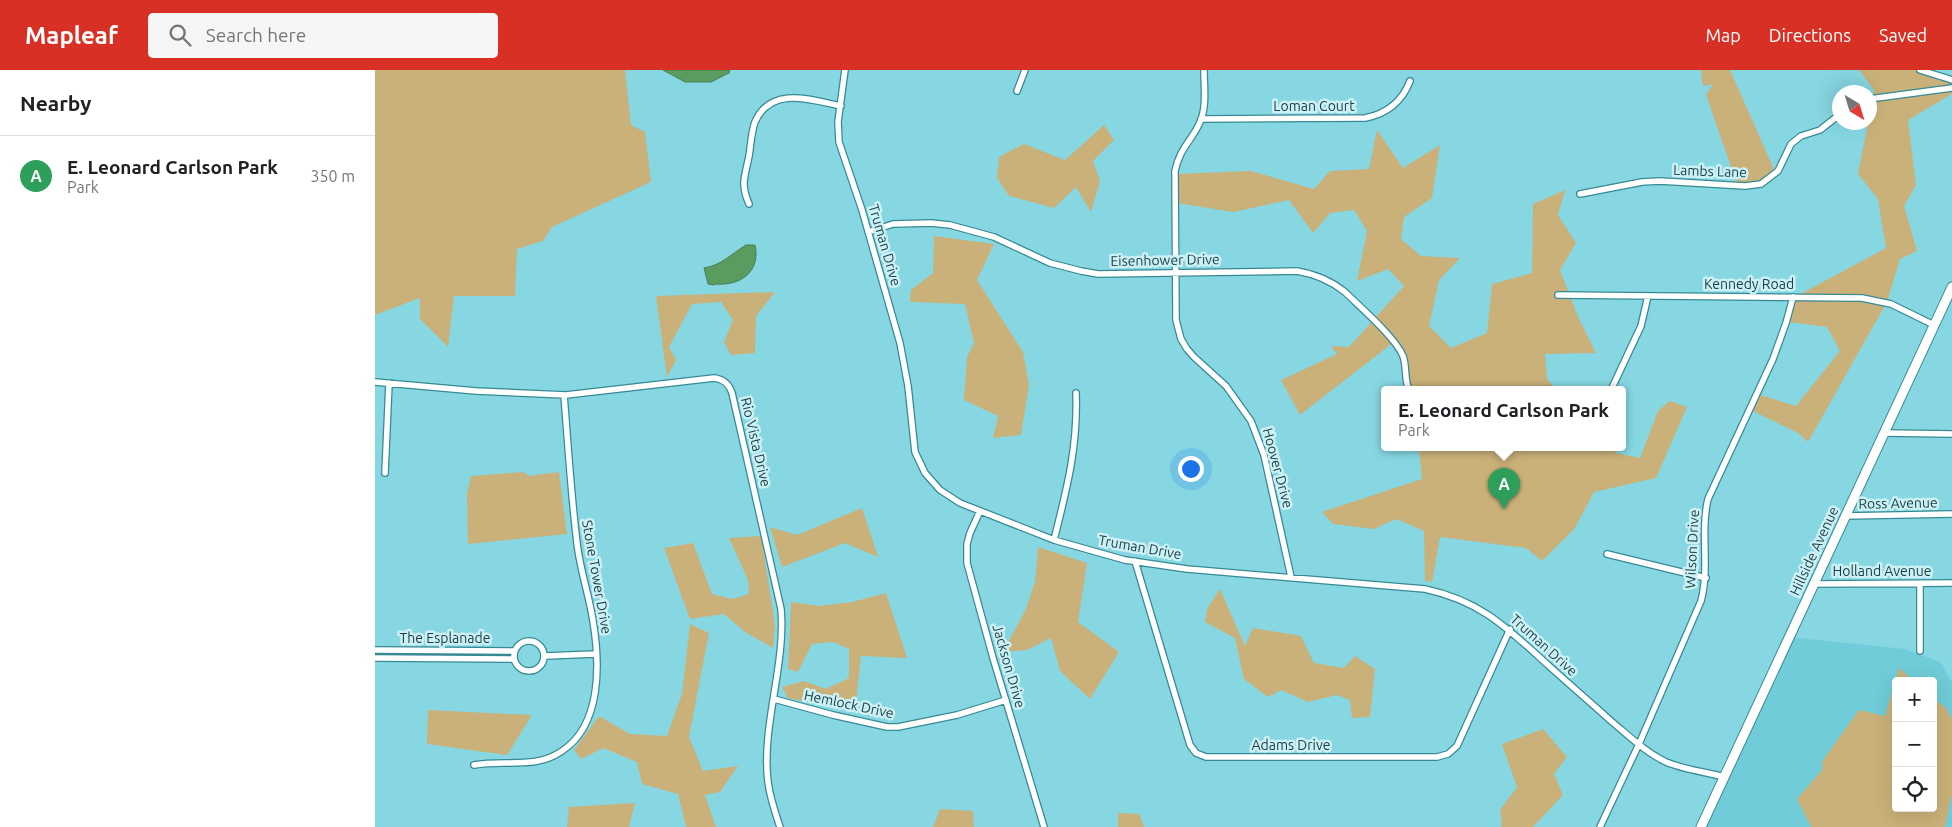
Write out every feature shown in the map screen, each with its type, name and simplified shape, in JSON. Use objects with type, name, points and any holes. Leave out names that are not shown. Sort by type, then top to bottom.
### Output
[{"type":"main road","name":"Hillside Avenue","points":[[1701,827],[1952,288]]},
{"type":"street","name":"Truman Drive","points":[[845,70],[841,106],[837,122],[839,142],[868,232],[905,364],[913,441],[919,463],[940,490],[959,503],[1054,540],[1100,554],[1187,569],[1425,589],[1440,592],[1472,604],[1510,629],[1569,684],[1639,744],[1667,762],[1725,777]]},
{"type":"street","points":[[1017,92],[1025,70]]},
{"type":"street","name":"Hoover Drive","points":[[1204,70],[1201,119],[1181,152],[1175,171],[1176,320],[1181,339],[1194,357],[1235,396],[1257,434],[1264,455],[1291,577]]},
{"type":"street","points":[[1920,70],[1952,80]]},
{"type":"street","name":"Loman Court","points":[[1201,119],[1365,118],[1381,114],[1389,109],[1403,95],[1410,81]]},
{"type":"street","points":[[1877,98],[1952,88]]},
{"type":"street","points":[[749,204],[743,190],[745,167],[755,123],[764,110],[778,100],[793,97],[841,106]]},
{"type":"street","name":"Lambs Lane","points":[[1580,194],[1642,182],[1660,181],[1745,186],[1761,184],[1777,171],[1791,144],[1801,136],[1820,130],[1832,121]]},
{"type":"street","name":"Eisenhower Drive","points":[[868,232],[893,224],[922,223],[950,225],[995,237],[1050,263],[1081,271],[1113,275],[1176,272],[1297,271],[1317,276],[1345,292],[1398,347],[1404,360],[1408,386]]},
{"type":"street","name":"Kennedy Road","points":[[1558,295],[1847,297],[1891,304],[1934,325]]},
{"type":"street","points":[[1614,386],[1641,326],[1648,296]]},
{"type":"street","name":"Wilson Drive","points":[[1600,827],[1639,744],[1701,601],[1706,578],[1704,523],[1708,499],[1773,359],[1793,297]]},
{"type":"street","name":"Rio Vista Drive","points":[[375,382],[476,391],[564,395],[714,378],[728,385],[732,393],[781,609],[782,633],[768,749],[768,781],[772,803],[780,827]]},
{"type":"street","points":[[385,473],[389,383]]},
{"type":"street","points":[[1054,540],[1074,453],[1077,417],[1076,393]]},
{"type":"street","name":"Stone Tower Drive","points":[[474,765],[486,763],[530,763],[551,757],[569,747],[584,728],[593,707],[595,654],[593,619],[577,546],[564,395]]},
{"type":"street","points":[[1885,433],[1952,434]]},
{"type":"street","name":"Jackson Drive","points":[[980,511],[967,544],[967,563],[1044,827]]},
{"type":"street","name":"Ross Avenue","points":[[1845,516],[1952,514]]},
{"type":"street","points":[[1607,554],[1706,578]]},
{"type":"street","name":"Adams Drive","points":[[1135,561],[1190,745],[1196,753],[1206,757],[1437,757],[1448,754],[1457,746],[1510,629]]},
{"type":"street","name":"Holland Avenue","points":[[1813,584],[1952,583]]},
{"type":"street","points":[[1919,650],[1920,584]]},
{"type":"street","points":[[530,641],[542,647],[545,656],[541,666],[528,671],[519,667],[514,659],[515,651],[521,643],[530,641]]},
{"type":"street","name":"The Esplanade","points":[[375,650],[515,651]]},
{"type":"street","points":[[545,656],[595,654]]},
{"type":"street","name":"The Esplanade","points":[[375,658],[514,659]]},
{"type":"street","name":"Hemlock Drive","points":[[774,699],[887,727],[898,727],[937,720],[1006,700]]},
{"type":"shaded area","points":[[375,70],[625,70],[631,125],[645,132],[651,182],[552,227],[543,241],[517,249],[515,296],[454,296],[448,347],[420,319],[420,298],[375,315]]},
{"type":"shaded area","points":[[663,70],[730,70],[729,73],[711,82],[685,82]]},
{"type":"shaded area","points":[[1701,70],[1730,70],[1776,174],[1760,185],[1737,184],[1706,95],[1713,84],[1703,86]]},
{"type":"shaded area","points":[[1859,70],[1930,70],[1952,82],[1952,94],[1908,120],[1916,185],[1904,206],[1917,251],[1900,259],[1887,302],[1808,442],[1798,433],[1753,411],[1760,395],[1796,406],[1840,351],[1827,327],[1789,322],[1795,297],[1886,248],[1878,199],[1858,174],[1867,130],[1877,130],[1877,85],[1870,85]]},
{"type":"shaded area","points":[[1104,125],[1114,140],[1093,161],[1100,181],[1091,212],[1076,187],[1054,208],[1009,196],[997,178],[999,157],[1024,144],[1065,160]]},
{"type":"shaded area","points":[[1377,130],[1403,168],[1440,145],[1432,198],[1404,217],[1401,239],[1421,256],[1460,258],[1439,280],[1429,326],[1451,348],[1487,333],[1492,284],[1532,273],[1533,204],[1565,190],[1558,215],[1576,243],[1560,270],[1578,317],[1596,353],[1545,354],[1547,379],[1553,386],[1409,386],[1394,342],[1300,415],[1281,380],[1337,354],[1331,346],[1349,347],[1404,286],[1388,269],[1357,281],[1367,231],[1354,210],[1330,213],[1313,233],[1289,200],[1233,212],[1177,203],[1176,174],[1251,171],[1314,189],[1330,171],[1369,169]]},
{"type":"shaded area","points":[[934,236],[994,244],[977,280],[1023,352],[1029,385],[1021,435],[993,438],[998,416],[964,400],[967,357],[974,343],[965,304],[910,302],[911,290],[933,273]]},
{"type":"shaded area","points":[[746,245],[755,245],[756,255],[752,270],[733,283],[708,284],[704,268],[721,262]]},
{"type":"shaded area","points":[[775,292],[756,316],[755,353],[731,355],[724,342],[733,320],[721,302],[692,304],[669,347],[676,360],[667,377],[656,296]]},
{"type":"shaded area","points":[[1670,401],[1687,407],[1656,478],[1594,492],[1575,528],[1542,561],[1526,548],[1440,537],[1432,582],[1425,581],[1424,531],[1396,519],[1374,529],[1333,524],[1322,512],[1422,479],[1419,451],[1615,451],[1616,453],[1640,458],[1658,411]]},
{"type":"shaded area","points":[[523,472],[529,476],[559,472],[567,534],[468,544],[467,493],[471,476]]},
{"type":"shaded area","points":[[862,508],[878,557],[845,543],[782,567],[770,527],[797,535]]},
{"type":"shaded area","points":[[761,536],[775,625],[773,648],[745,632],[724,614],[690,619],[664,548],[693,543],[712,594],[732,599],[749,594],[748,580],[729,538]]},
{"type":"shaded area","points":[[1038,547],[1087,563],[1078,622],[1119,652],[1090,699],[1060,671],[1051,638],[1027,650],[1003,652],[1026,609],[1035,582]]},
{"type":"shaded area","points":[[1220,589],[1245,646],[1253,628],[1301,636],[1314,663],[1344,668],[1355,656],[1375,669],[1370,717],[1352,718],[1350,700],[1337,695],[1308,702],[1281,690],[1268,697],[1244,679],[1235,638],[1205,622],[1207,609]]},
{"type":"shaded area","points":[[886,593],[907,658],[861,656],[855,711],[788,698],[782,687],[804,681],[826,689],[849,678],[849,649],[833,642],[812,644],[798,672],[788,669],[791,602],[819,606],[852,602]]},
{"type":"shaded area","points":[[690,624],[709,633],[689,737],[703,771],[738,766],[720,792],[705,795],[716,827],[686,827],[678,794],[642,784],[637,762],[603,748],[581,759],[574,750],[599,716],[630,734],[667,736],[682,694]]},
{"type":"shaded area","points":[[1788,637],[1905,649],[1940,662],[1952,682],[1952,827],[1701,827]]},
{"type":"shaded area","points":[[1899,668],[1909,677],[1896,677]]},
{"type":"shaded area","points":[[1892,692],[1892,812],[1937,812],[1937,701],[1946,708],[1952,719],[1952,794],[1945,827],[1811,827],[1797,799],[1822,770],[1823,760],[1859,710],[1885,716]]},
{"type":"shaded area","points":[[428,710],[532,715],[507,755],[427,744]]},
{"type":"shaded area","points":[[1543,729],[1567,757],[1554,774],[1563,795],[1533,827],[1499,827],[1502,826],[1500,810],[1517,787],[1502,744]]},
{"type":"shaded area","points":[[635,803],[629,827],[567,827],[569,807]]},
{"type":"shaded area","points":[[940,809],[973,811],[974,827],[933,827]]},
{"type":"shaded area","points":[[1118,813],[1139,814],[1144,827],[1118,827]]},
{"type":"place","name":"E. Leonard Carlson Park","points":[[1504,509]]}]
